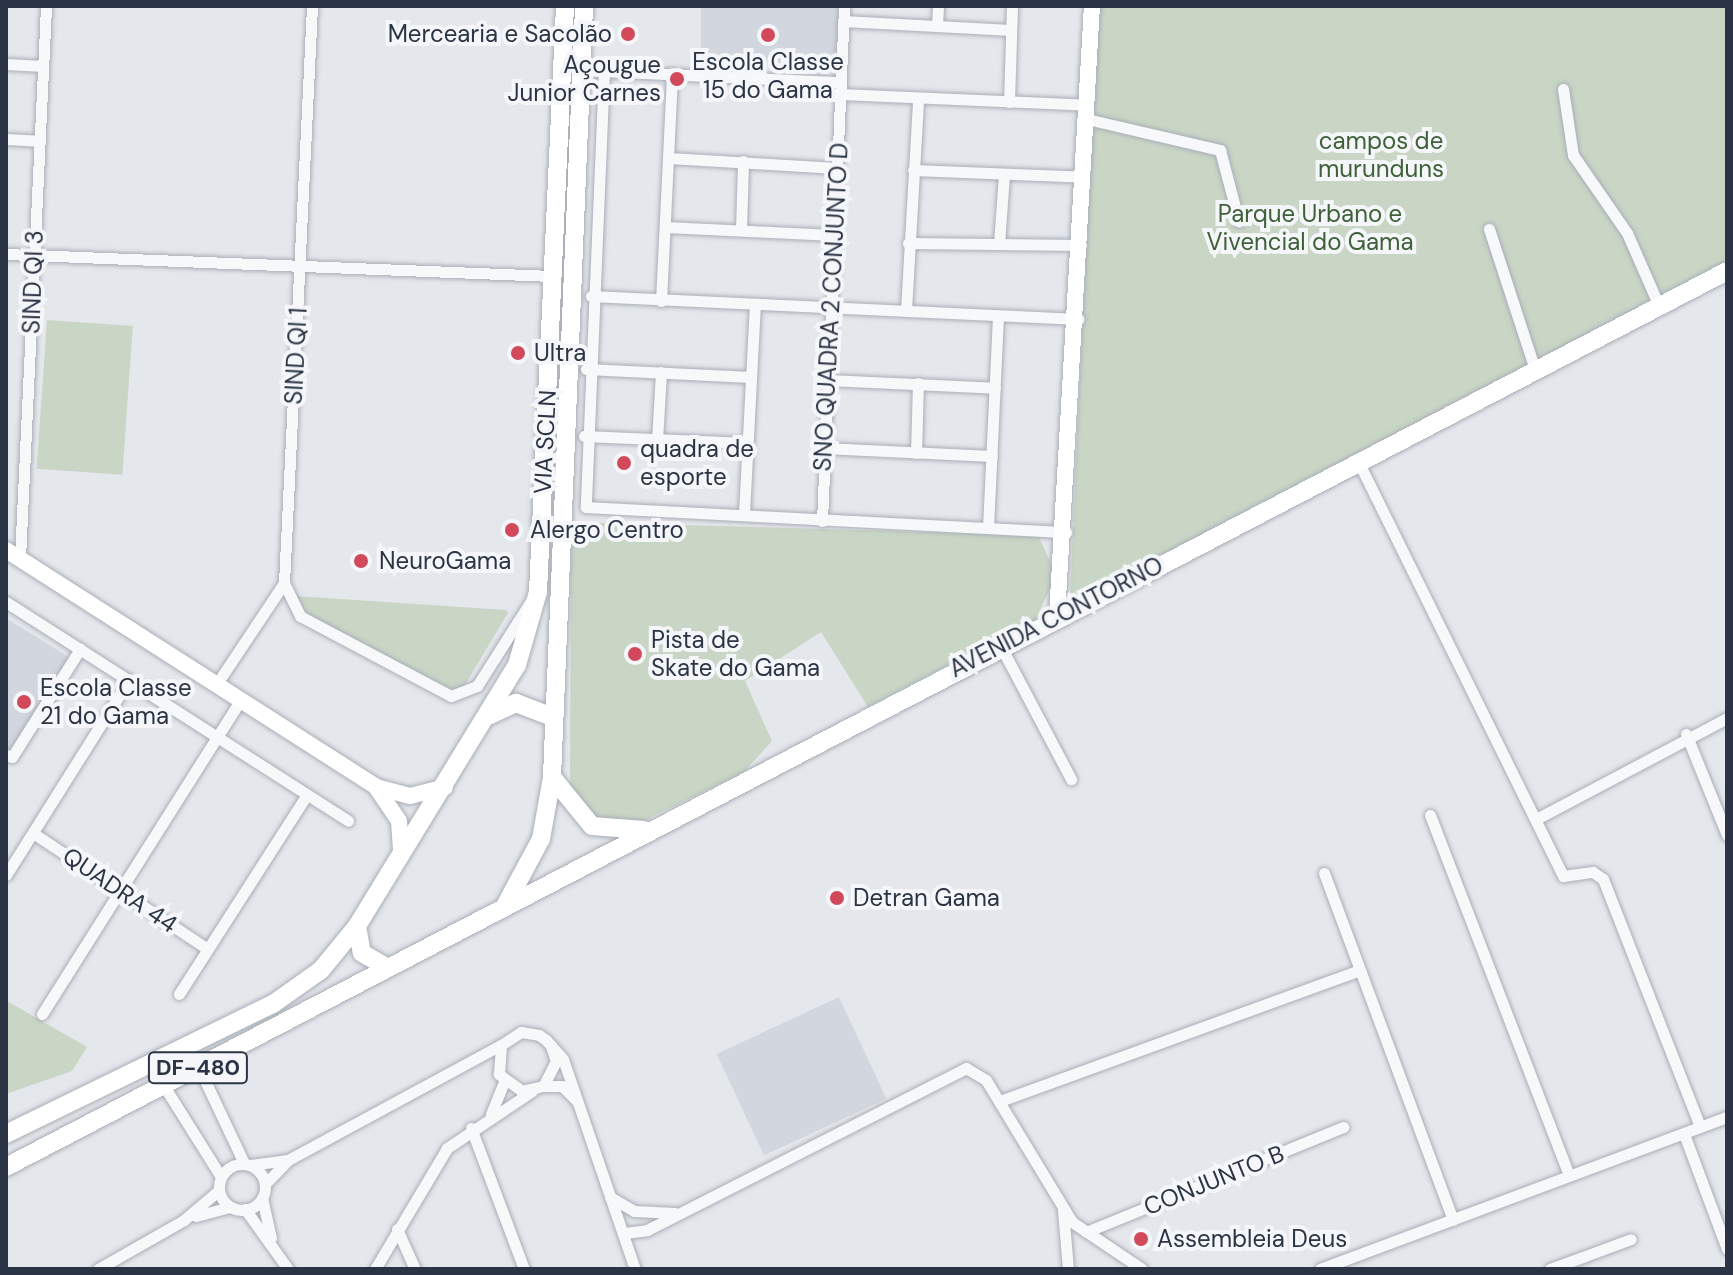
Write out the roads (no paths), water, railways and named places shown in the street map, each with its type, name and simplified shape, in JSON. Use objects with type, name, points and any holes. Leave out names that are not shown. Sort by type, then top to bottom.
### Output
[{"type":"main road","name":"VIA SCLN","points":[[357,926],[490,715],[525,649],[538,592],[565,6]]},
{"type":"main road","name":"VIA SCLN","points":[[504,906],[541,839],[552,777],[560,522],[584,6]]},
{"type":"main road","name":"AVENIDA CONTORNO","points":[[388,968],[999,645],[1727,271]]},
{"type":"main road","points":[[541,523],[560,522]]},
{"type":"main road","points":[[540,549],[559,552]]},
{"type":"main road","points":[[490,715],[516,703],[552,717]]},
{"type":"main road","points":[[552,777],[592,826],[651,829]]},
{"type":"main road","points":[[357,926],[362,953],[388,968]]},
{"type":"main road","name":"DF-480","points":[[6,1134],[291,994],[357,926]]},
{"type":"main road","name":"DF-480","points":[[6,1167],[388,968]]},
{"type":"main road","points":[[58,1109],[56,1128],[70,1135]]},
{"type":"street","name":"SIND QI 3","points":[[13,554],[35,255],[46,6]]},
{"type":"street","name":"SIND QI 1","points":[[284,583],[312,6]]},
{"type":"street","name":"SNO QUADRA 2 CONJUNTO D","points":[[822,521],[844,6]]},
{"type":"street","points":[[937,26],[938,6]]},
{"type":"street","points":[[1009,102],[1012,6]]},
{"type":"street","points":[[1057,616],[1066,532],[1092,6]]},
{"type":"street","points":[[843,21],[1011,30]]},
{"type":"street","points":[[6,64],[43,66]]},
{"type":"street","points":[[581,70],[672,73],[840,88],[918,99],[1009,102],[1088,112],[1220,150],[1239,222]]},
{"type":"street","points":[[604,71],[581,496],[589,509],[744,513],[822,521],[1066,532]]},
{"type":"street","points":[[661,301],[672,73]]},
{"type":"street","points":[[1563,89],[1573,155],[1627,233],[1659,306]]},
{"type":"street","points":[[906,310],[918,99]]},
{"type":"street","points":[[6,139],[39,141]]},
{"type":"street","points":[[669,158],[837,168]]},
{"type":"street","points":[[741,230],[743,161]]},
{"type":"street","points":[[913,170],[1084,177]]},
{"type":"street","points":[[999,244],[1004,174]]},
{"type":"street","points":[[665,227],[834,235]]},
{"type":"street","points":[[1489,229],[1535,370]]},
{"type":"street","points":[[908,243],[1081,245]]},
{"type":"street","points":[[6,254],[552,276]]},
{"type":"street","points":[[591,296],[1078,319]]},
{"type":"street","points":[[744,513],[755,305]]},
{"type":"street","points":[[988,528],[998,316]]},
{"type":"street","points":[[586,369],[751,377]]},
{"type":"street","points":[[657,440],[661,372]]},
{"type":"street","points":[[828,380],[995,388]]},
{"type":"street","points":[[916,453],[918,383]]},
{"type":"street","points":[[584,436],[747,443]]},
{"type":"street","points":[[824,448],[992,456]]},
{"type":"street","points":[[1358,461],[1538,818],[1563,876],[1593,872],[1603,879],[1700,1127]]},
{"type":"street","points":[[13,554],[376,787],[410,796],[446,786]]},
{"type":"street","points":[[216,685],[284,583]]},
{"type":"street","points":[[284,583],[300,616],[451,696],[477,686],[538,592]]},
{"type":"street","points":[[6,602],[348,821]]},
{"type":"street","points":[[999,645],[1071,779]]},
{"type":"street","points":[[6,755],[12,757],[80,649]]},
{"type":"street","points":[[6,875],[129,680]]},
{"type":"street","points":[[42,1014],[240,701]]},
{"type":"street","points":[[1538,818],[1686,734],[1727,718]]},
{"type":"street","points":[[1686,734],[1727,835]]},
{"type":"street","points":[[376,787],[399,821],[401,857]]},
{"type":"street","points":[[179,994],[307,795]]},
{"type":"street","points":[[1430,815],[1569,1175]]},
{"type":"street","name":"QUADRA 44","points":[[33,833],[206,948]]},
{"type":"street","points":[[1324,873],[1453,1220]]},
{"type":"street","points":[[1000,1101],[1360,970]]},
{"type":"street","points":[[273,1243],[262,1198],[265,1184],[288,1160],[530,1032],[551,1046],[580,1104],[635,1269]]},
{"type":"street","points":[[488,1118],[502,1078],[501,1045]]},
{"type":"street","points":[[375,1269],[436,1162],[471,1128],[538,1088],[556,1061],[551,1046]]},
{"type":"street","points":[[472,1061],[502,1078],[538,1088],[562,1086],[580,1104]]},
{"type":"street","points":[[199,1068],[247,1164],[265,1184]]},
{"type":"street","points":[[624,1233],[683,1212],[956,1069],[980,1074],[1000,1101],[1063,1210],[1086,1232],[1142,1269]]},
{"type":"street","points":[[98,1269],[115,1265],[184,1220],[219,1190],[221,1177],[164,1086]]},
{"type":"street","points":[[1320,1269],[1727,1117]]},
{"type":"street","name":"CONJUNTO B","points":[[1086,1232],[1343,1127]]},
{"type":"street","points":[[471,1128],[524,1269]]},
{"type":"street","points":[[1684,1134],[1727,1249]]},
{"type":"street","points":[[221,1177],[247,1164],[288,1160]]},
{"type":"street","points":[[219,1190],[230,1207]]},
{"type":"street","points":[[610,1197],[645,1213],[683,1212]]},
{"type":"street","points":[[184,1220],[230,1207],[245,1209],[262,1198]]},
{"type":"street","points":[[245,1209],[273,1243],[288,1269]]},
{"type":"street","points":[[1063,1210],[1068,1269]]},
{"type":"street","points":[[397,1229],[415,1269]]},
{"type":"street","points":[[1550,1269],[1631,1239]]},
{"type":"place","name":"Mercearia e Sacolão","points":[[628,34]]},
{"type":"place","name":"Escola Classe 15 do Gama","points":[[768,35]]},
{"type":"place","name":"Açougue Junior Carnes","points":[[677,79]]},
{"type":"place","name":"Ultra","points":[[518,353]]},
{"type":"place","name":"quadra de esporte","points":[[624,463]]},
{"type":"place","name":"Alergo Centro","points":[[512,530]]},
{"type":"place","name":"NeuroGama","points":[[361,561]]},
{"type":"place","name":"Pista de Skate do Gama","points":[[635,654]]},
{"type":"place","name":"Escola Classe 21 do Gama","points":[[24,702]]},
{"type":"place","name":"Detran Gama","points":[[837,898]]},
{"type":"place","name":"Assembleia Deus","points":[[1141,1239]]},
{"type":"park label","name":"campos de murunduns","points":[[1381,155]]},
{"type":"park label","name":"Parque Urbano e Vivencial do Gama","points":[[1310,228]]}]
